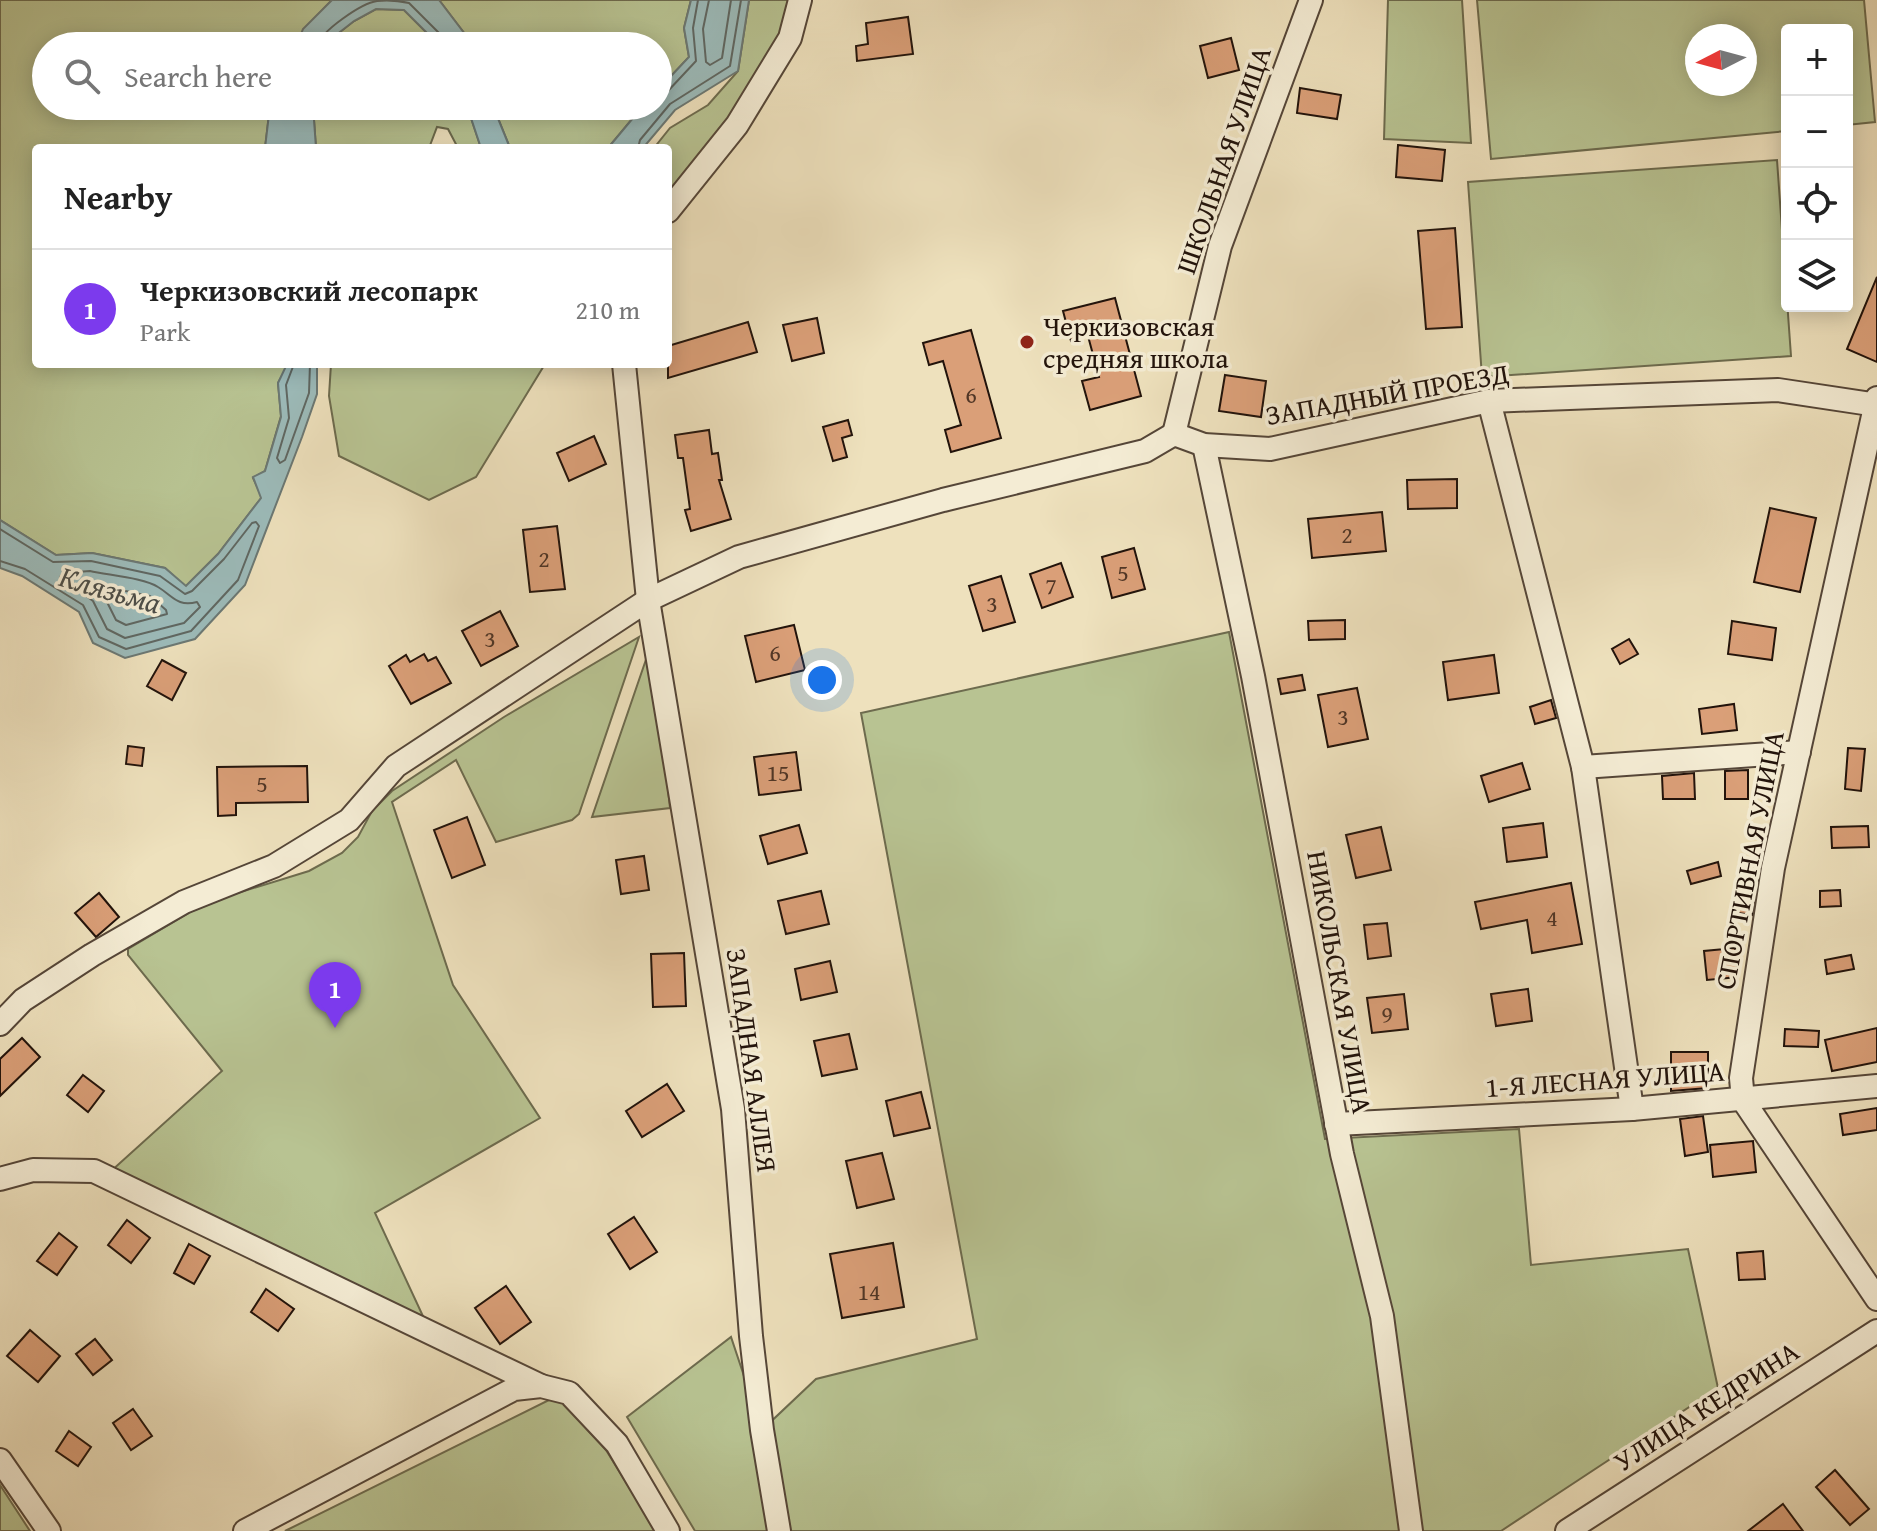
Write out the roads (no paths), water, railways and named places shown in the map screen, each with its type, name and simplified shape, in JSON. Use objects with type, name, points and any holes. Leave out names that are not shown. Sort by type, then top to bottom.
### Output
[{"type":"street","points":[[672,206],[737,125],[790,38],[800,0]]},
{"type":"street","name":"ШКОЛЬНАЯ УЛИЦА","points":[[1174,434],[1220,246],[1311,0]]},
{"type":"street","name":"ЗАПАДНАЯ АЛЛЕЯ","points":[[624,368],[648,600],[733,1109],[751,1336],[762,1430],[779,1531]]},
{"type":"street","name":"ЗАПАДНЫЙ ПРОЕЗД","points":[[1174,434],[1204,445],[1270,449],[1489,401],[1778,390],[1876,403]]},
{"type":"street","points":[[1489,401],[1583,767],[1632,1109]]},
{"type":"street","name":"СПОРТИВНАЯ УЛИЦА","points":[[1743,1100],[1741,1078],[1773,868],[1876,403]]},
{"type":"street","points":[[0,1024],[23,1000],[92,955],[184,902],[274,866],[349,820],[396,766],[648,600],[739,557],[943,500],[1145,451],[1174,434]]},
{"type":"street","name":"НИКОЛЬСКАЯ УЛИЦА","points":[[1204,445],[1253,676],[1336,1124],[1382,1316],[1411,1531]]},
{"type":"street","points":[[1583,767],[1799,752]]},
{"type":"street","name":"1-Я ЛЕСНАЯ УЛИЦА","points":[[1336,1124],[1632,1109],[1877,1086]]},
{"type":"street","points":[[1743,1100],[1877,1299]]},
{"type":"street","points":[[0,1179],[33,1170],[94,1171],[541,1386],[569,1393],[617,1444],[668,1531]]},
{"type":"street","name":"УЛИЦА КЕДРИНА","points":[[1567,1531],[1877,1331]]},
{"type":"street","points":[[245,1531],[514,1389],[541,1386]]},
{"type":"street","points":[[0,1460],[49,1531]]},
{"type":"water","points":[[332,0],[439,0],[463,32],[426,32],[404,10],[376,9],[340,32],[302,32]]},
{"type":"water","points":[[691,0],[749,0],[738,71],[672,114],[672,75],[689,57],[684,28]]},
{"type":"water","points":[[268,120],[314,120],[316,144],[265,144]]},
{"type":"water","points":[[472,120],[499,120],[508,144],[480,144]]},
{"type":"water","points":[[631,120],[667,120],[646,144],[611,144]]},
{"type":"water","name":"Клязьма","points":[[285,368],[317,368],[317,394],[245,585],[195,639],[125,658],[93,643],[79,612],[22,576],[0,568],[0,520],[56,555],[92,553],[165,568],[186,586],[218,554],[261,498],[253,477],[265,471],[281,417],[278,383]]},
{"type":"place","name":"Черкизовская средняя школа","points":[[1027,342]]},
{"type":"place","name":"Черкизовский лесопарк","points":[[335,1028]]}]
